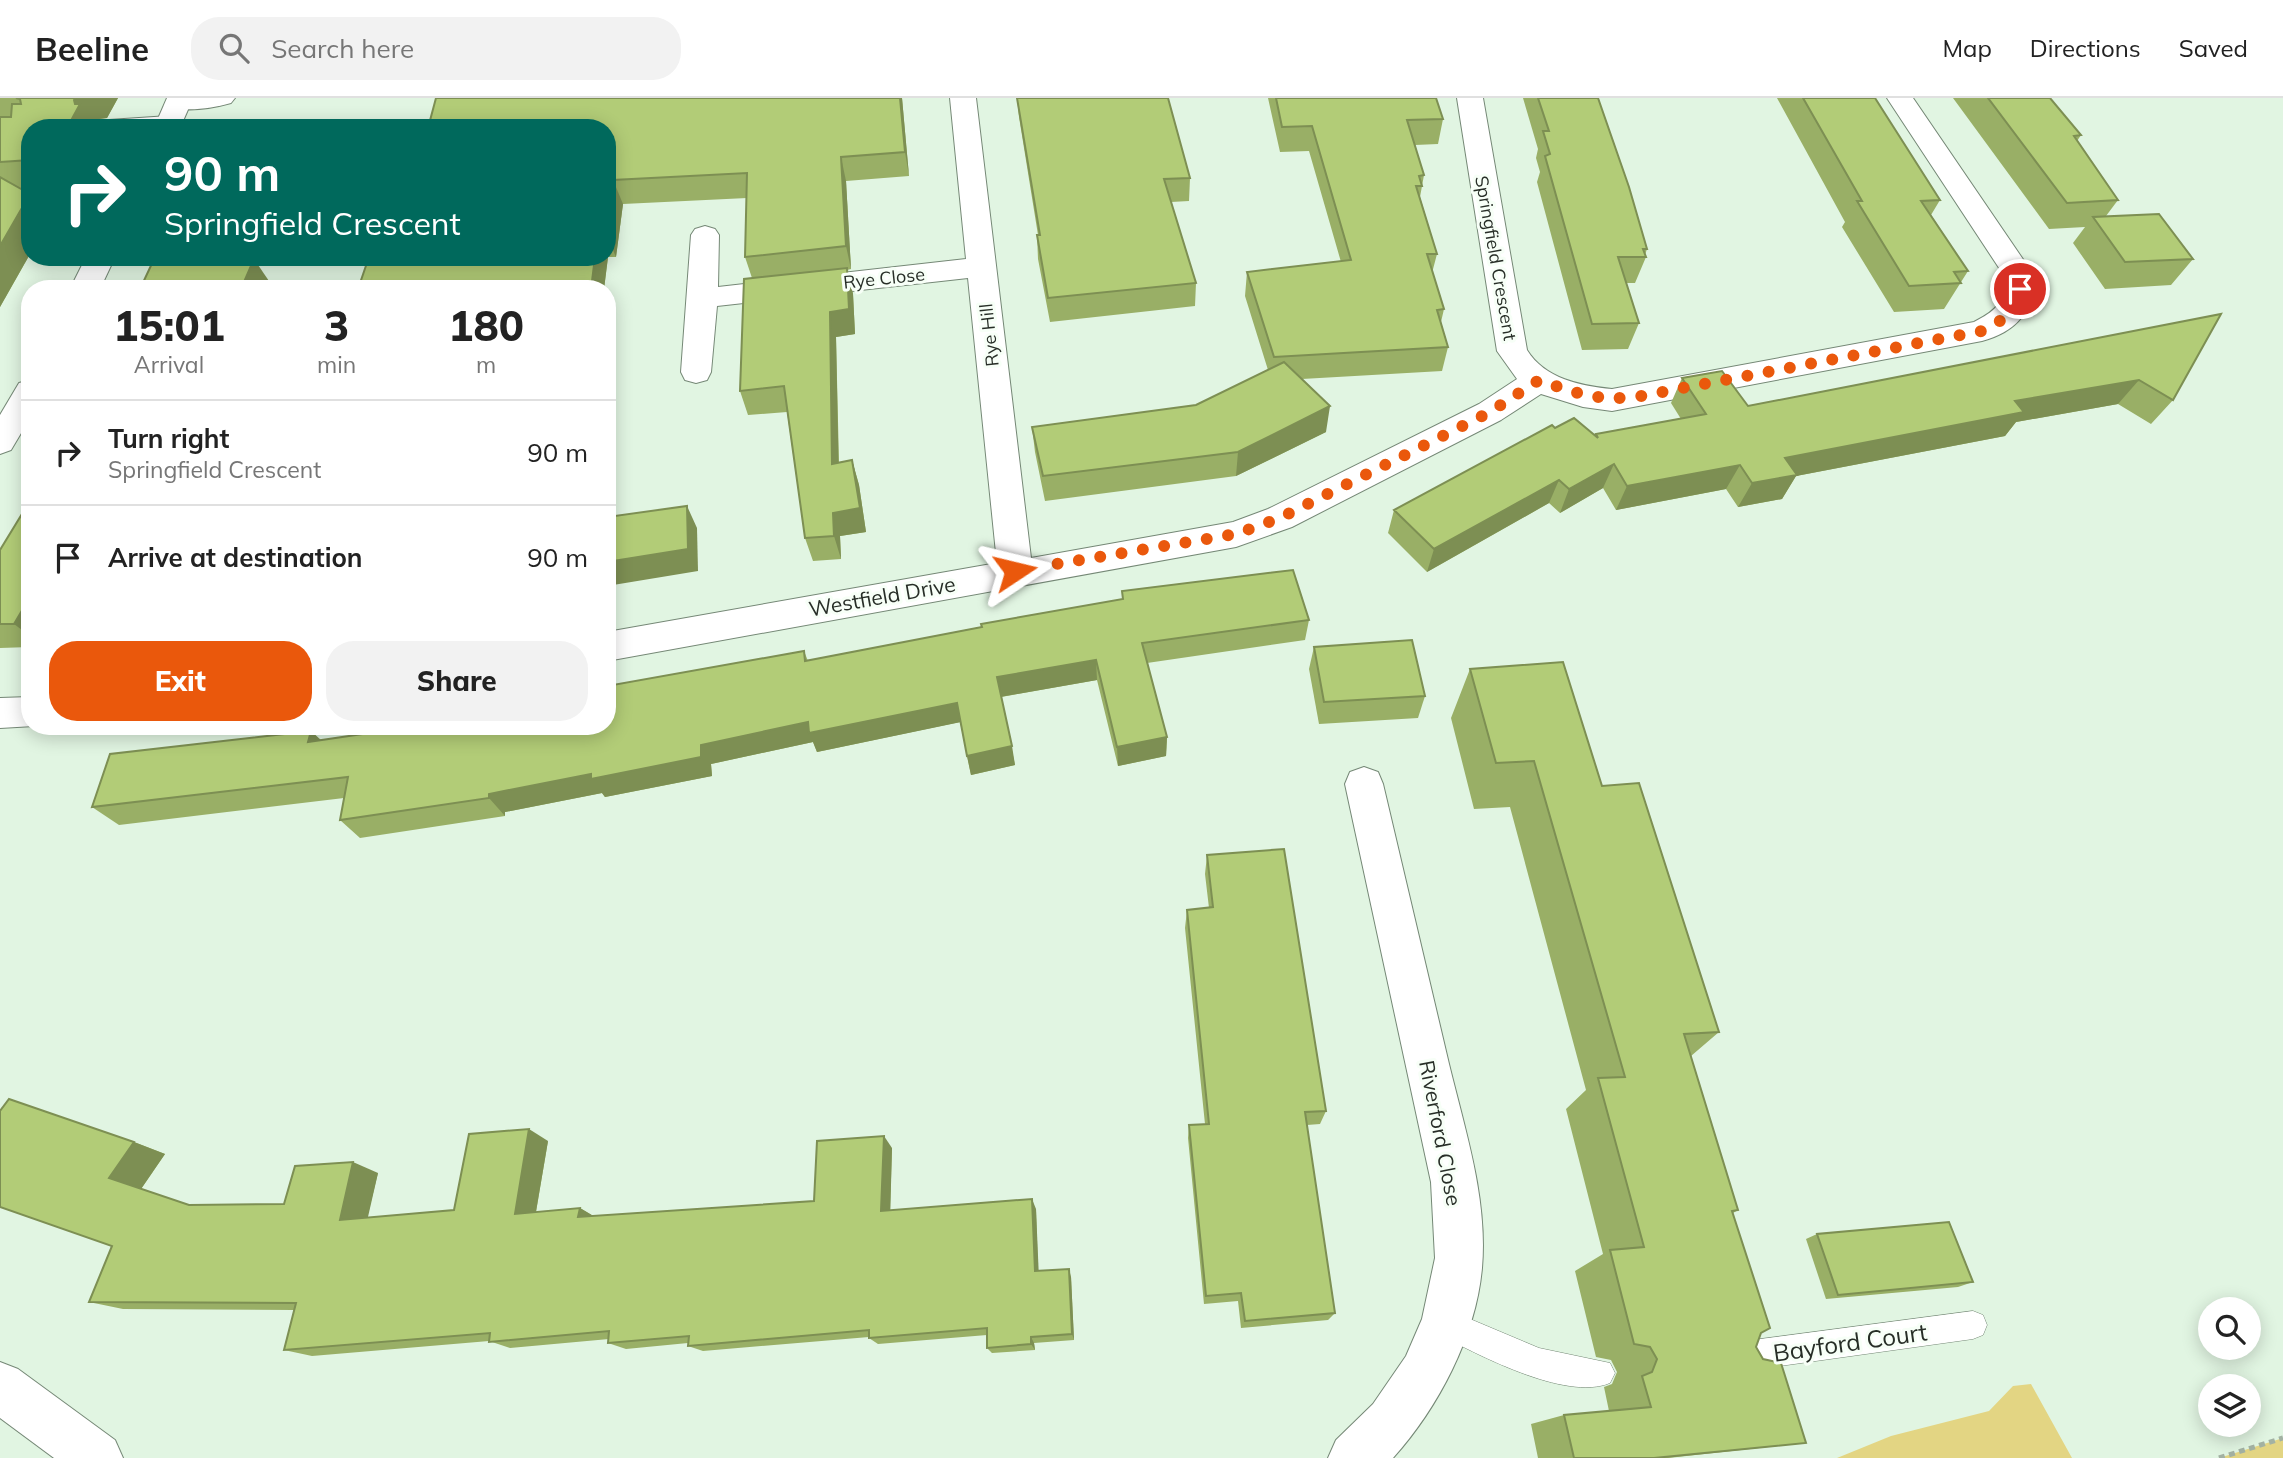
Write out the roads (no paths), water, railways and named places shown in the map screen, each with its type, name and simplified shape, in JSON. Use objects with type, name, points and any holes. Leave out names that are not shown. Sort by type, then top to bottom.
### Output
[{"type":"street","points":[[148,119],[222,98]]},
{"type":"street","name":"Rye Hill","points":[[963,98],[1015,571]]},
{"type":"street","name":"Springfield Crescent","points":[[1470,98],[1512,351],[1518,365],[1539,380],[1587,398],[1622,399],[1982,331],[2007,319],[2015,307],[2020,289],[2018,274],[1900,98]]},
{"type":"street","points":[[696,372],[703,298],[705,235]]},
{"type":"street","name":"Rye Close","points":[[703,298],[981,267]]},
{"type":"street","name":"Westfield Drive","points":[[616,645],[1015,571],[1236,534],[1280,518],[1490,412],[1539,380]]},
{"type":"street","points":[[0,713],[21,712]]},
{"type":"street","name":"Riverford Close","points":[[1354,1458],[1364,1451],[1402,1409],[1424,1369],[1444,1322],[1457,1272],[1459,1232],[1454,1182],[1364,784]]},
{"type":"street","points":[[0,1387],[97,1458]]},
{"type":"lane","points":[[1444,1322],[1513,1356],[1575,1373],[1600,1373]]},
{"type":"lane","name":"Bayford Court","points":[[1726,1359],[1973,1325]]}]
